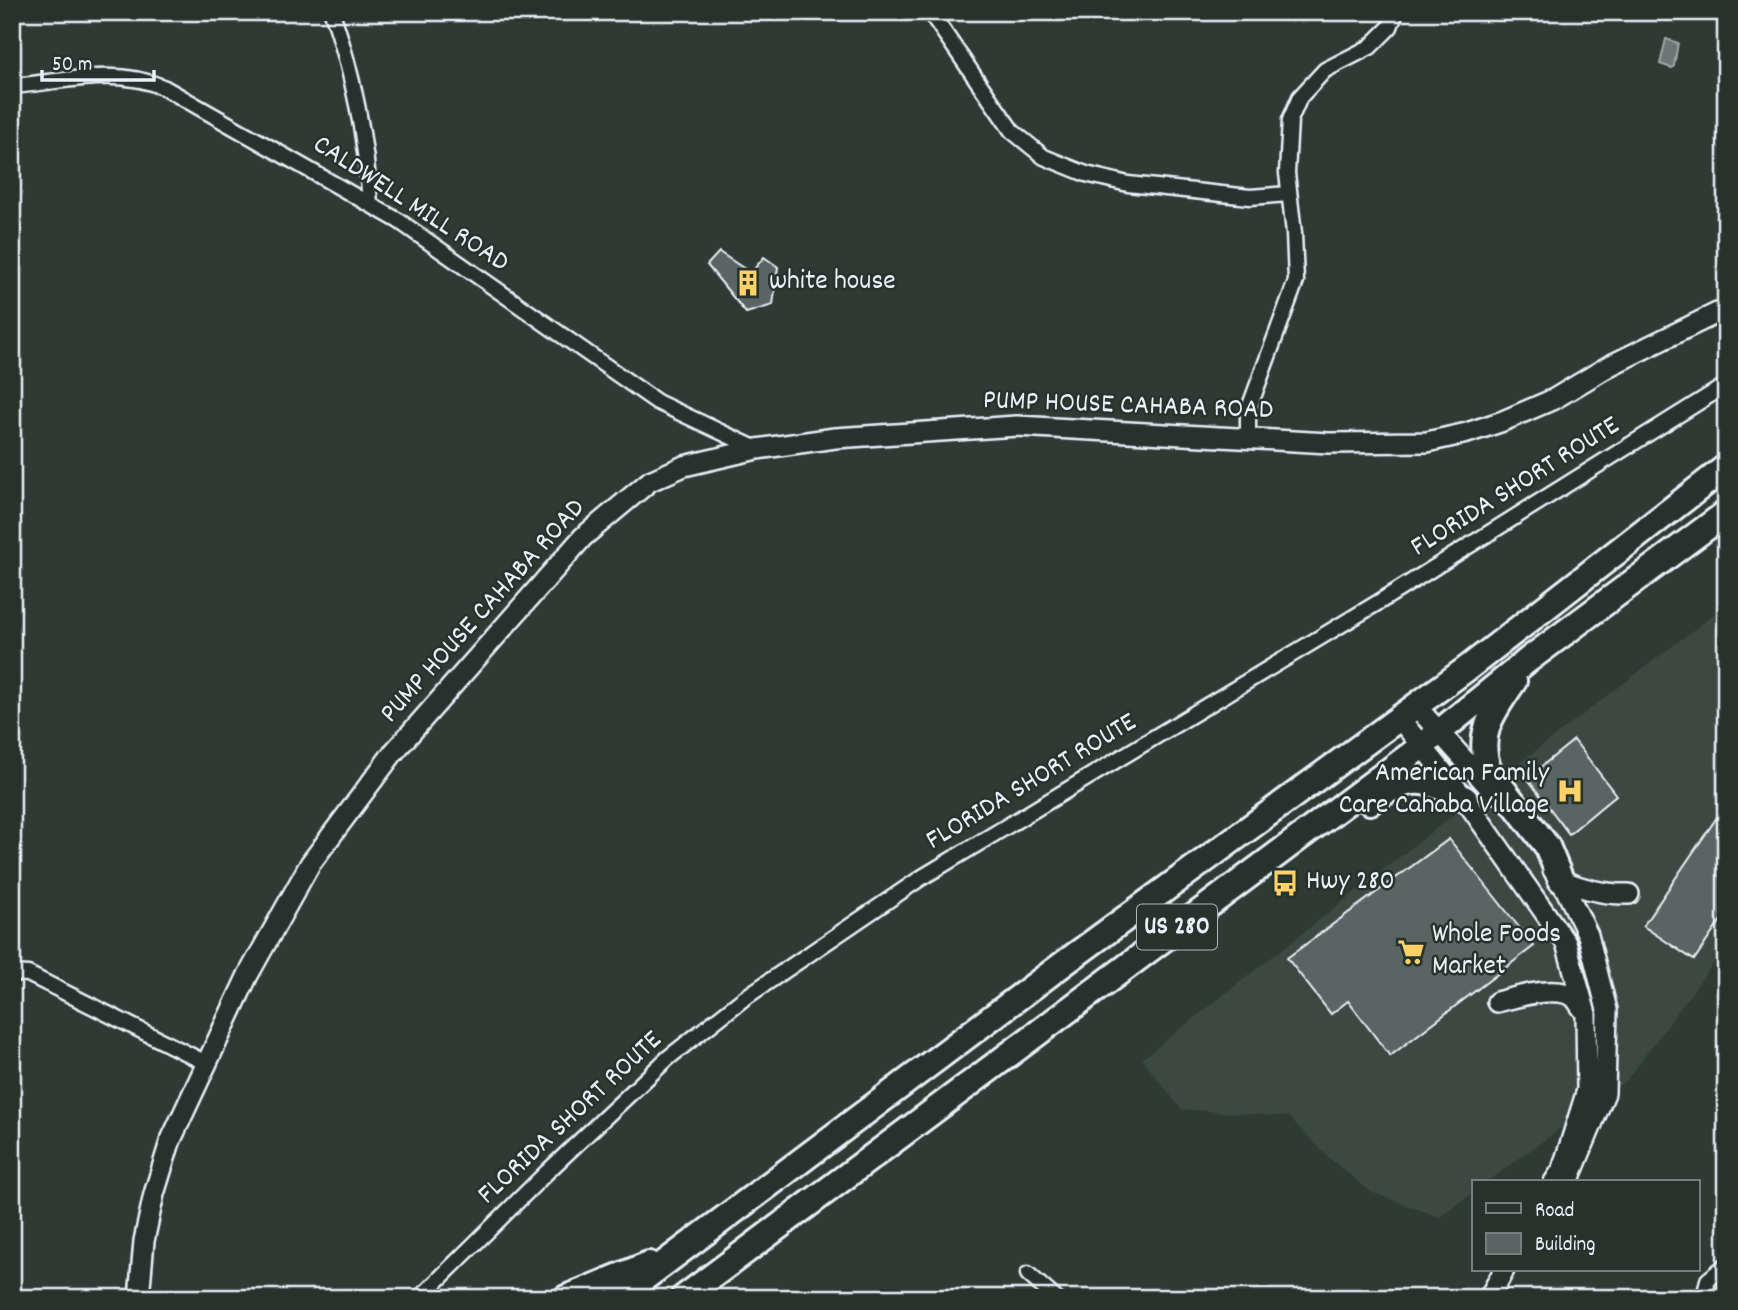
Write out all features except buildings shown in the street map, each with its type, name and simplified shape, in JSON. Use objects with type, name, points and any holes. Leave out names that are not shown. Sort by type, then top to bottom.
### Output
[{"type":"highway","name":"US 280","points":[[618,1298],[1052,971],[1469,667],[1726,467]]},
{"type":"highway","name":"US 280","points":[[690,1294],[1431,739],[1528,660],[1726,513]]},
{"type":"highway","points":[[1528,660],[1496,707],[1487,726],[1483,744],[1484,758],[1489,771],[1547,846],[1561,880]]},
{"type":"highway","points":[[1302,833],[1329,832],[1393,787],[1410,781],[1429,781],[1465,799]]},
{"type":"highway","points":[[566,1298],[679,1252]]},
{"type":"street","points":[[332,12],[345,52],[365,150],[370,204]]},
{"type":"street","points":[[930,12],[1013,131],[1044,158],[1086,174],[1128,184],[1250,197],[1289,194]]},
{"type":"street","points":[[1248,439],[1248,411],[1296,281],[1287,173],[1290,120],[1300,97],[1325,70],[1370,47],[1390,27],[1396,12]]},
{"type":"street","name":"CALDWELL MILL ROAD","points":[[12,86],[99,76],[128,76],[154,83],[399,221],[657,402],[757,449]]},
{"type":"street","name":"PUMP HOUSE CAHABA ROAD","points":[[139,1298],[144,1241],[154,1194],[170,1142],[272,931],[328,838],[394,753],[583,537],[650,481],[684,466],[757,449],[835,438],[1017,426],[1329,443],[1427,442],[1503,421],[1554,399],[1609,366],[1717,313],[1726,312]]},
{"type":"street","name":"FLORIDA SHORT ROUTE","points":[[420,1298],[547,1172],[668,1058],[743,999],[921,878],[1379,602],[1726,385]]},
{"type":"street","points":[[1408,712],[1431,739],[1490,787],[1561,880],[1588,935],[1607,1010],[1605,1093],[1569,1180]]},
{"type":"street","points":[[1431,739],[1465,799],[1566,943],[1586,1014],[1587,1090],[1562,1170],[1555,1180]]},
{"type":"street","points":[[1561,880],[1608,895],[1629,894]]},
{"type":"street","points":[[12,973],[28,974],[206,1063]]},
{"type":"street","points":[[1497,1002],[1526,994],[1556,992],[1573,997],[1586,1014]]},
{"type":"street","points":[[1704,1298],[1708,1280],[1726,1265]]},
{"type":"street","points":[[1491,1293],[1504,1272]]},
{"type":"street","points":[[1028,1274],[1055,1298]]},
{"type":"shaded area","points":[[1666,39],[1678,43],[1672,68],[1660,64]]},
{"type":"shaded area","points":[[1726,605],[1726,946],[1627,1080],[1490,1180],[1472,1180],[1472,1193],[1439,1217],[1371,1192],[1329,1158],[1289,1117],[1181,1109],[1142,1059]]},
{"type":"place","name":"white house","points":[[748,283]]},
{"type":"place","name":"American Family Care Cahaba Village","points":[[1570,791]]},
{"type":"place","name":"Hwy 280","points":[[1285,883]]},
{"type":"place","name":"Whole Foods Market","points":[[1411,952]]}]
